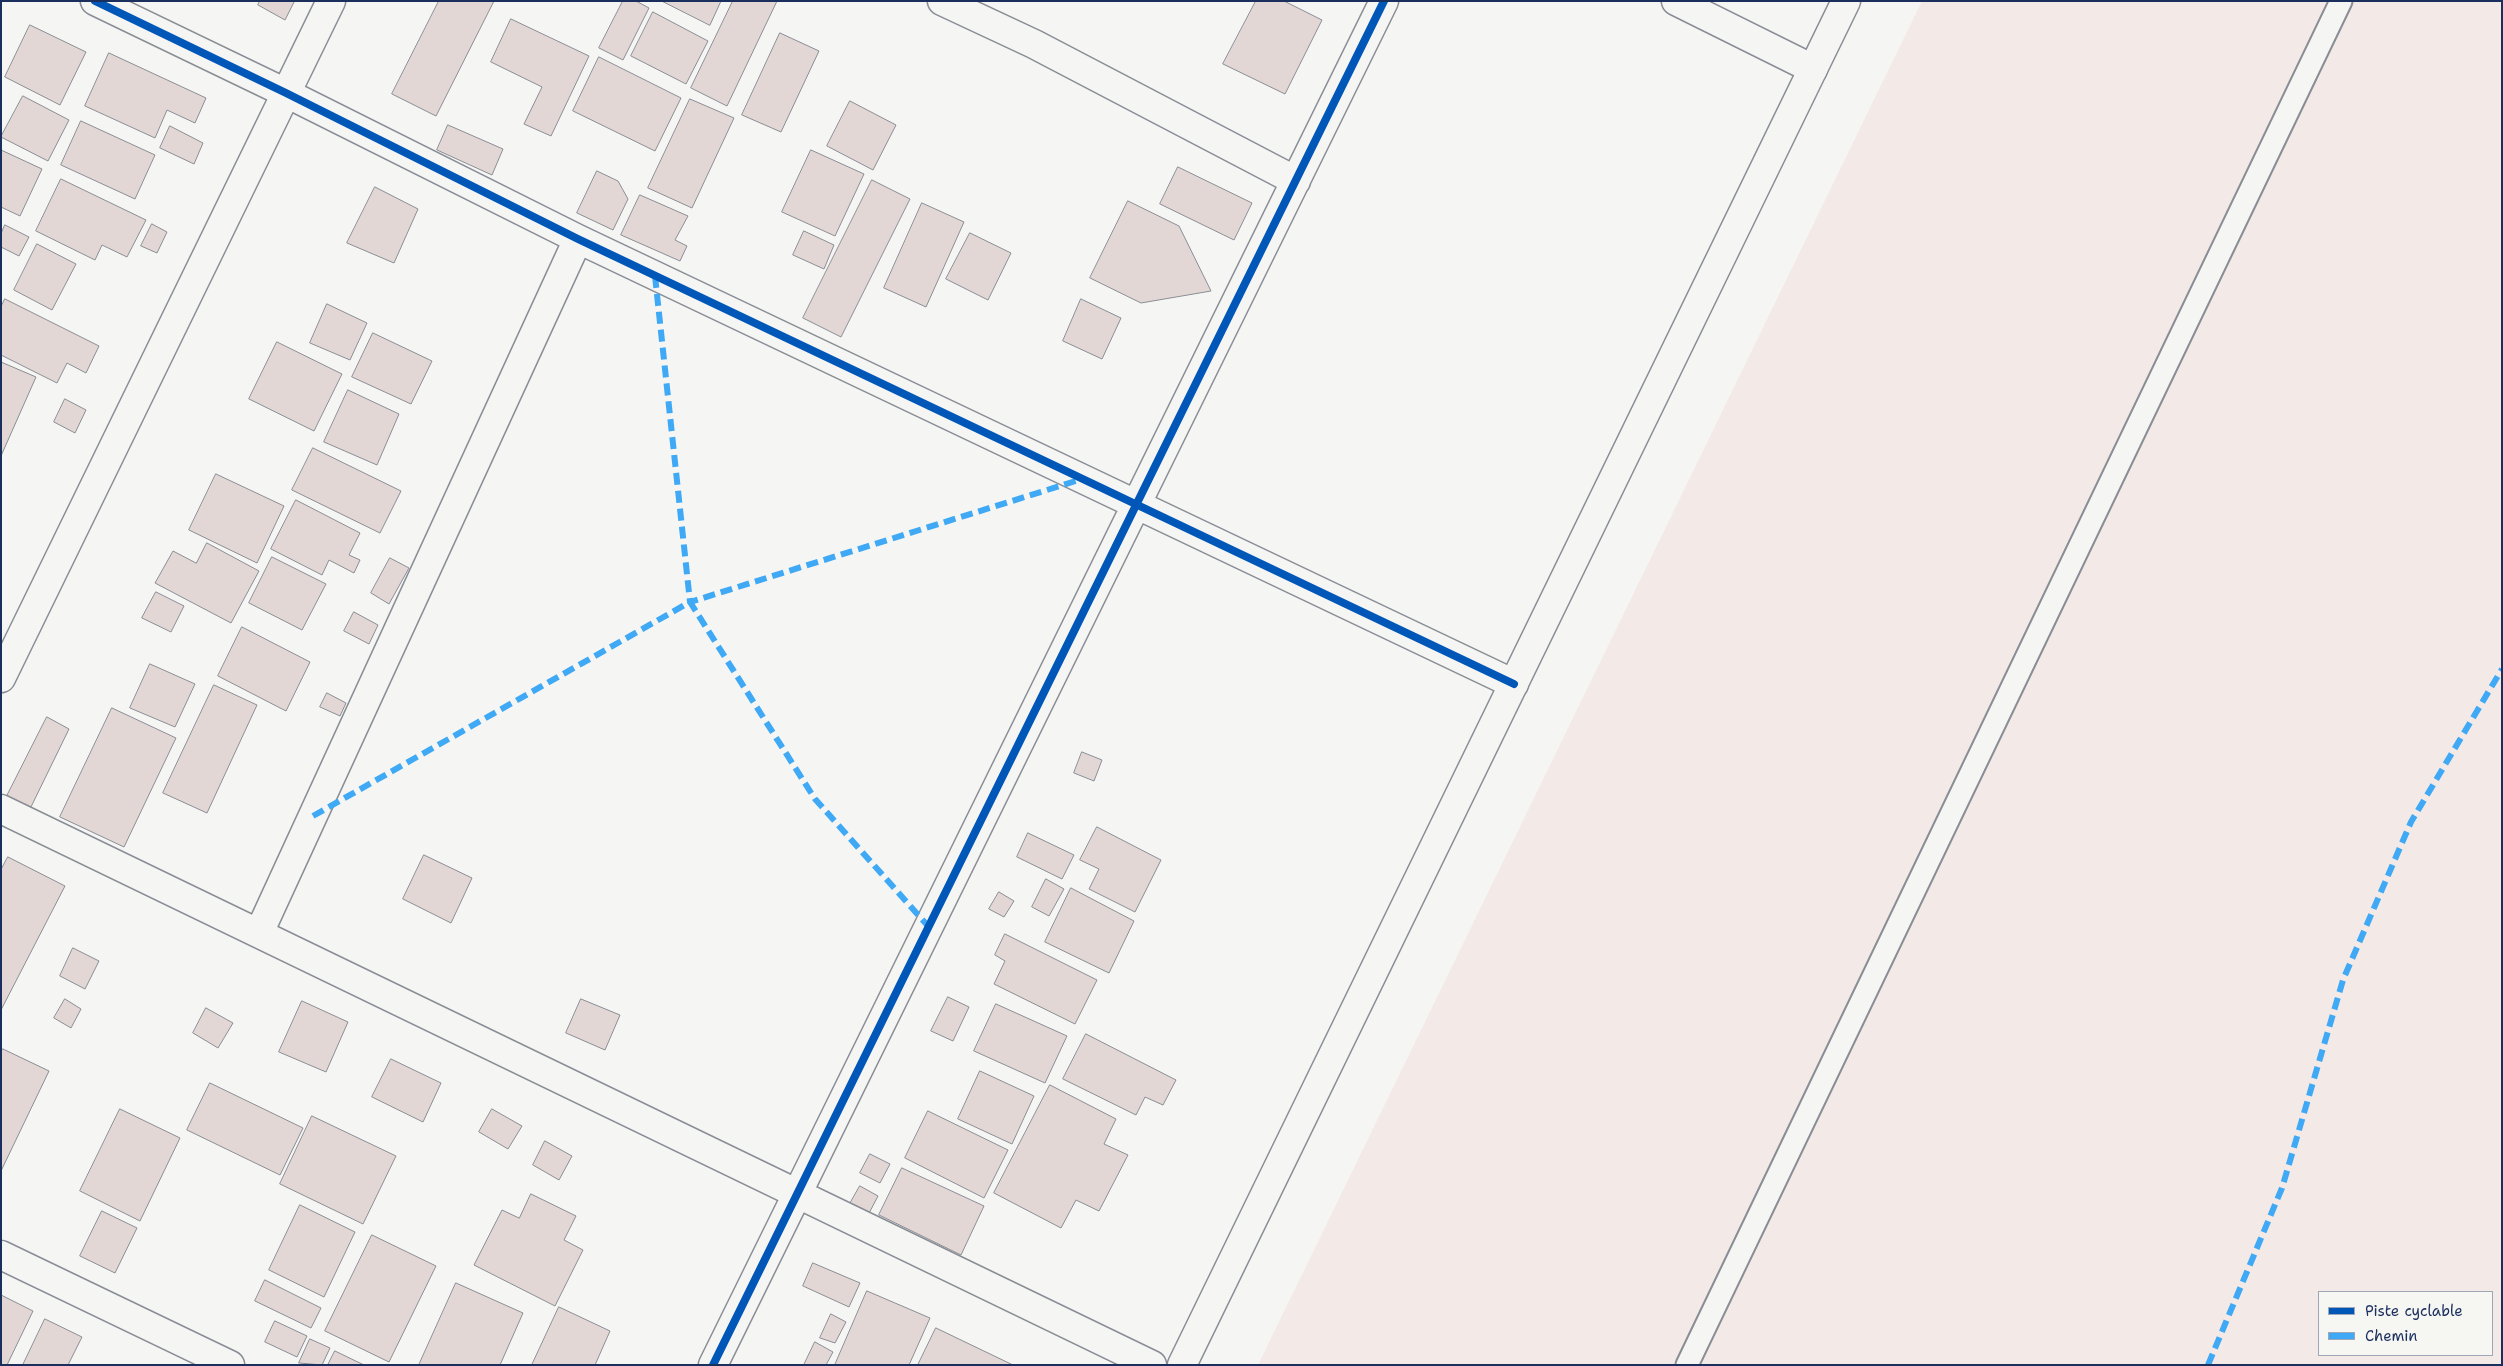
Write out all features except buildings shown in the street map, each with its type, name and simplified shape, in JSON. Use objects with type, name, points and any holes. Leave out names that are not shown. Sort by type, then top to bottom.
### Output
[{"type":"street","points":[[95,1],[286,93],[578,239],[1514,684]]},
{"type":"street","points":[[1,678],[331,1]]},
{"type":"street","points":[[942,1],[1034,44],[1296,181]]},
{"type":"street","points":[[713,1365],[1384,1]]},
{"type":"street","points":[[1676,1],[1813,69]]},
{"type":"street","points":[[1182,1365],[1846,1]]},
{"type":"street","points":[[260,933],[578,239]]},
{"type":"street","points":[[1,809],[1152,1365]]},
{"type":"street","points":[[1,1256],[230,1365]]},
{"type":"lane","points":[[1687,1365],[2341,1]]},
{"type":"shaded area","points":[[1922,1],[2502,1],[2502,1365],[1258,1365]]},
{"type":"marked path","points":[[655,276],[690,602],[1082,479]]},
{"type":"marked path","points":[[313,816],[690,602],[815,799],[928,926]]},
{"type":"marked path","points":[[2208,1365],[2282,1188],[2343,980],[2411,822],[2502,669]]},
{"type":"cycle path","points":[[95,1],[286,93],[578,239],[1514,684]]},
{"type":"cycle path","points":[[713,1365],[1384,1]]}]
